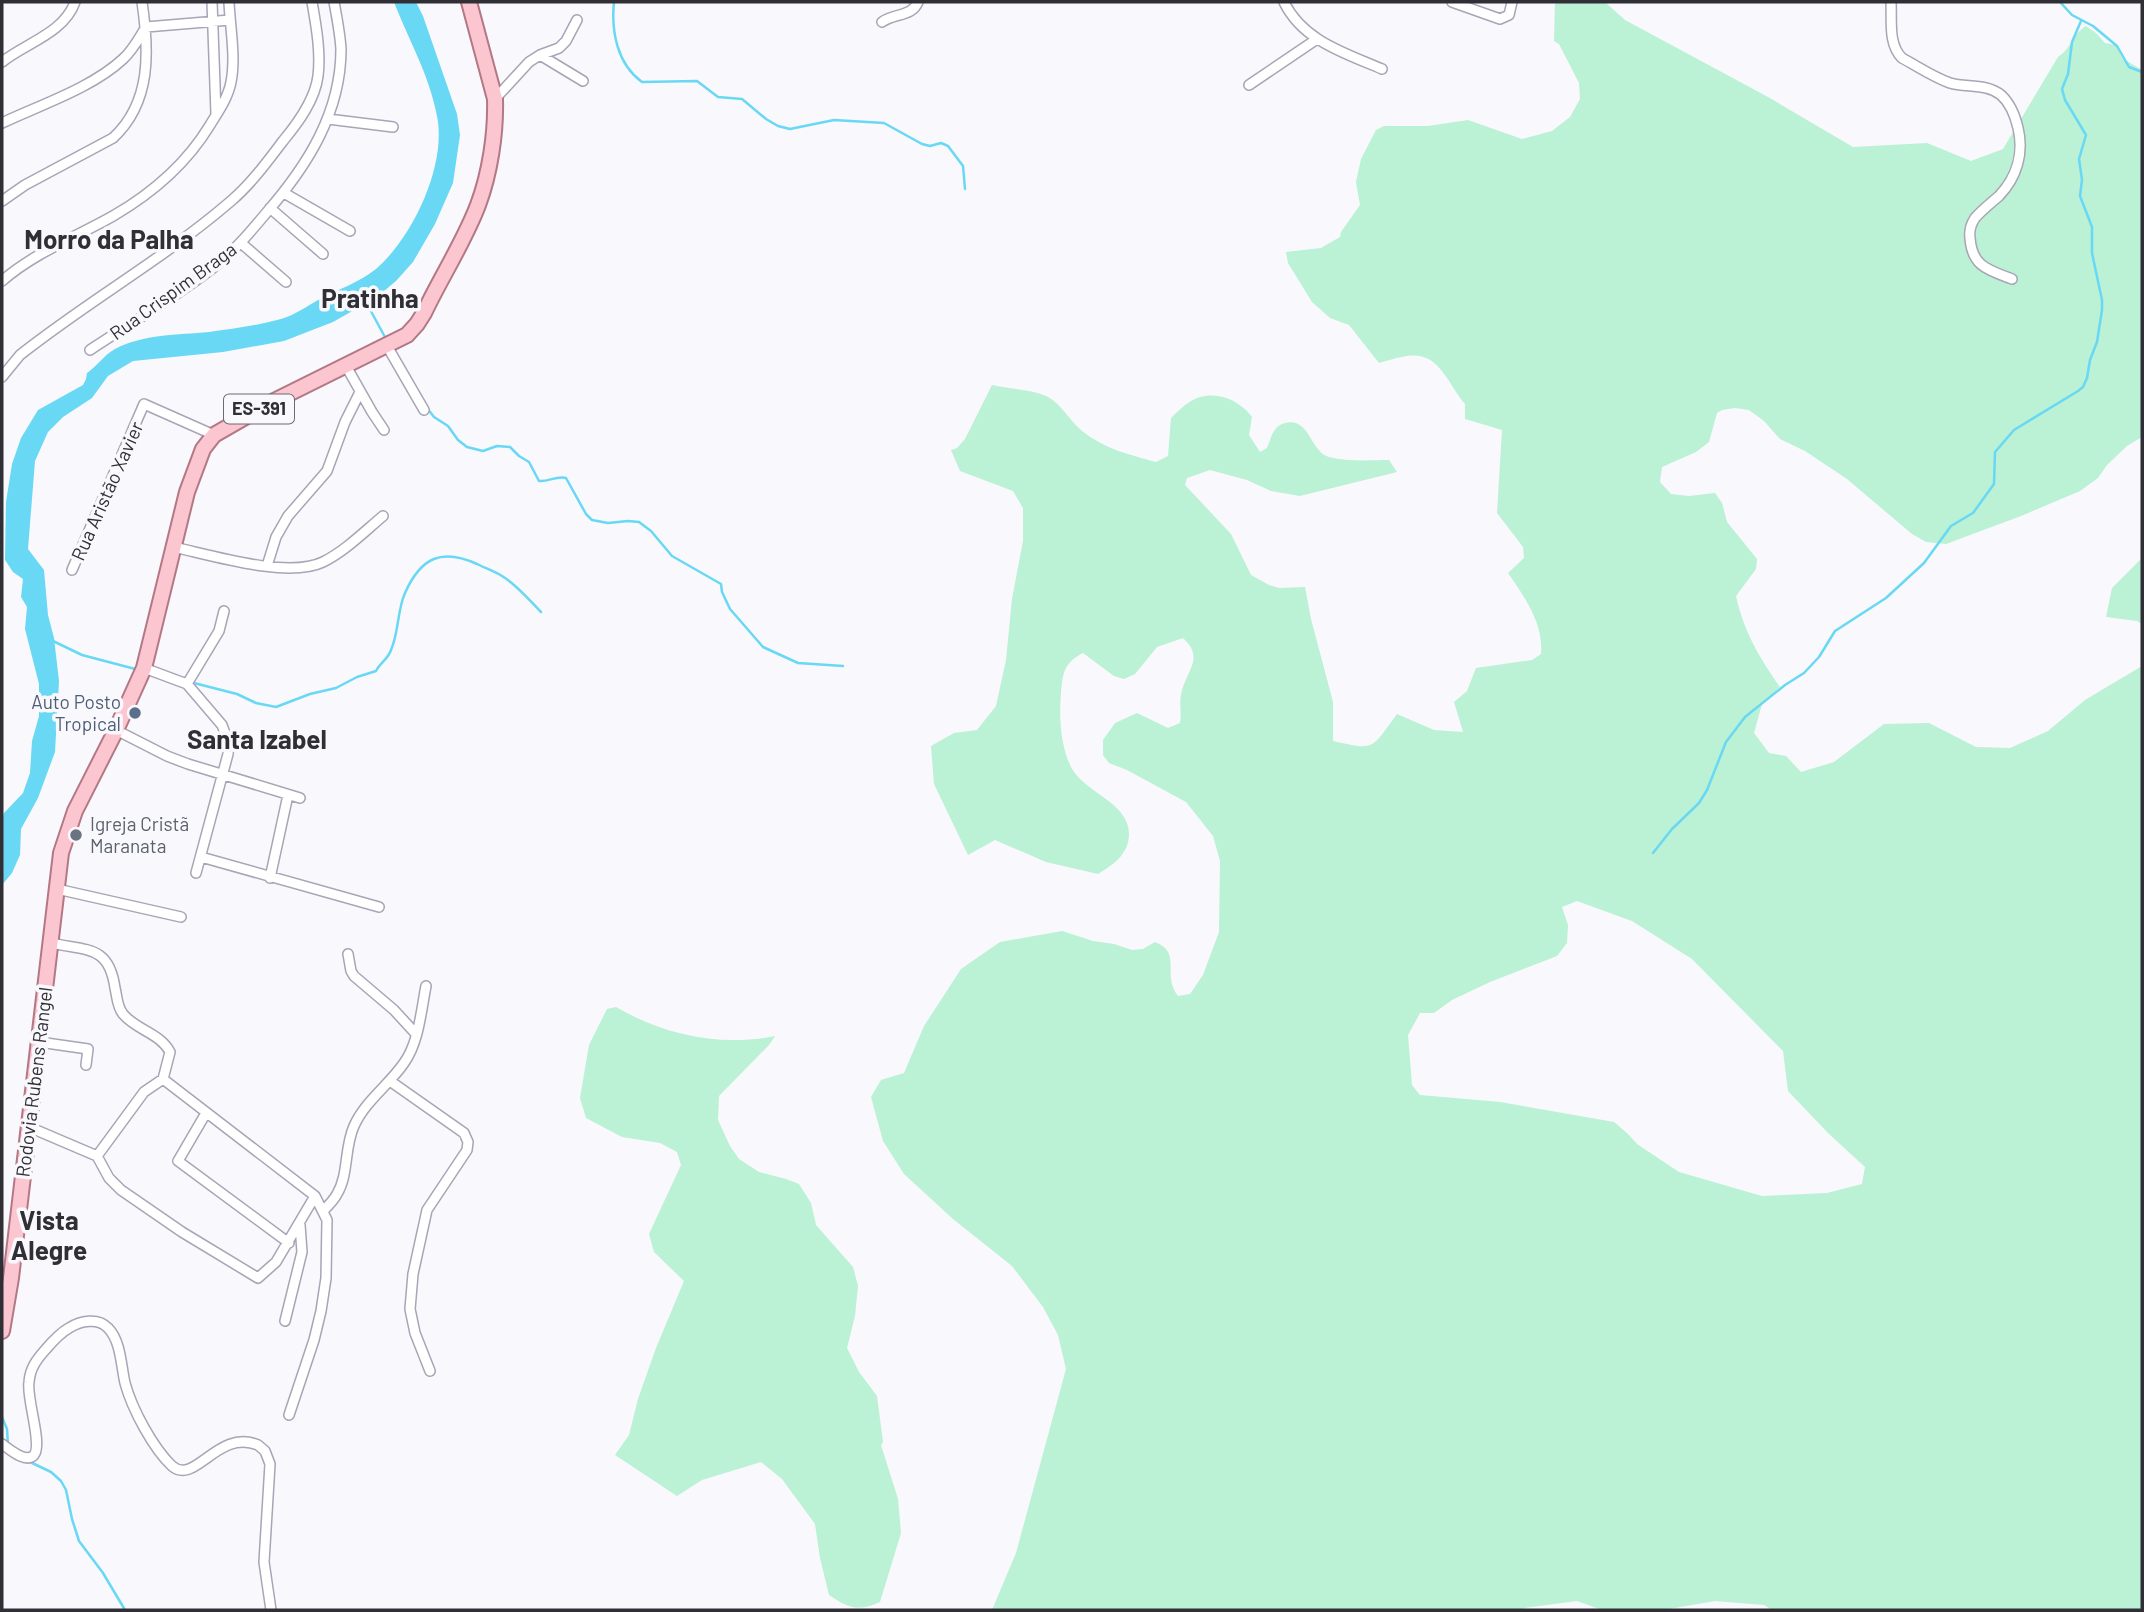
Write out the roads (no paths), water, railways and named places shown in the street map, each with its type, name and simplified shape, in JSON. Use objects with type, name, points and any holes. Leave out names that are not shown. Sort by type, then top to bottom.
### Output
[{"type":"main road","name":"ES-391","points":[[58,882],[65,835],[144,668],[173,547],[203,449],[214,435],[266,405],[407,335],[417,324],[477,206],[485,183],[492,146],[495,99],[469,2]]},
{"type":"main road","name":"Rodovia Rubens Rangel","points":[[2,1331],[12,1278],[58,882]]},
{"type":"street","points":[[2,62],[61,23],[72,11],[75,2]]},
{"type":"street","points":[[2,201],[25,185],[113,138],[124,128],[139,102],[144,85],[146,27],[142,2]]},
{"type":"street","points":[[212,2],[216,116]]},
{"type":"street","points":[[2,281],[10,273],[59,244],[115,215],[186,159],[216,116],[232,80],[229,2]]},
{"type":"street","points":[[2,377],[20,355],[233,200],[259,172],[292,130],[313,93],[318,77],[312,2]]},
{"type":"street","name":"Rua Crispim Braga","points":[[90,350],[218,264],[241,243],[284,193],[314,148],[328,119],[341,51],[334,2]]},
{"type":"street","points":[[882,22],[911,12],[918,2]]},
{"type":"street","points":[[1284,2],[1303,30],[1382,69]]},
{"type":"street","points":[[1452,2],[1500,19],[1509,15],[1512,2]]},
{"type":"street","points":[[1891,2],[1892,42],[1902,58],[1950,83],[1990,89],[2000,94],[2015,113],[2020,150],[2014,174],[2001,194],[1974,219],[1970,235],[1975,259],[1981,265],[2012,279]]},
{"type":"street","points":[[146,27],[230,20]]},
{"type":"street","points":[[495,99],[529,62],[559,48],[566,41],[577,20]]},
{"type":"street","points":[[2,123],[50,103],[107,71],[124,59],[146,27]]},
{"type":"street","points":[[1249,85],[1317,39]]},
{"type":"street","points":[[540,55],[583,81]]},
{"type":"street","points":[[318,77],[337,81]]},
{"type":"street","points":[[328,119],[393,127]]},
{"type":"street","points":[[284,193],[350,231]]},
{"type":"street","points":[[271,208],[323,254]]},
{"type":"street","points":[[241,243],[286,282]]},
{"type":"street","points":[[387,346],[424,410]]},
{"type":"street","points":[[346,366],[384,430]]},
{"type":"street","points":[[267,566],[276,537],[288,516],[327,471],[345,422],[360,392]]},
{"type":"street","name":"Rua Aristão Xavier","points":[[72,570],[144,404],[214,435]]},
{"type":"street","points":[[173,547],[267,566],[299,569],[321,563],[350,544],[383,516]]},
{"type":"street","points":[[187,684],[219,631],[223,611]]},
{"type":"street","points":[[144,668],[187,684],[222,725],[227,736],[228,754],[196,873]]},
{"type":"street","points":[[116,730],[167,756],[222,776],[299,798]]},
{"type":"street","points":[[270,878],[288,795]]},
{"type":"street","points":[[201,856],[270,878],[379,907]]},
{"type":"street","points":[[58,882],[181,916]]},
{"type":"street","points":[[51,943],[98,953],[110,967],[123,1014],[162,1041],[170,1052],[163,1079],[144,1093],[97,1156]]},
{"type":"street","points":[[348,954],[354,976],[394,1010],[416,1034]]},
{"type":"street","points":[[323,1211],[337,1196],[348,1140],[355,1124],[363,1110],[390,1081],[412,1049],[426,986]]},
{"type":"street","points":[[39,1042],[88,1049],[86,1065]]},
{"type":"street","points":[[163,1079],[315,1196],[327,1220],[326,1278],[321,1311],[289,1415]]},
{"type":"street","points":[[390,1081],[464,1133],[468,1142],[467,1150],[427,1210],[413,1274],[410,1309],[415,1333],[430,1371]]},
{"type":"street","points":[[206,1112],[178,1161],[289,1243]]},
{"type":"street","points":[[29,1127],[97,1156],[109,1178],[121,1191],[258,1279],[276,1262],[315,1196]]},
{"type":"street","points":[[285,1321],[302,1252],[300,1223]]},
{"type":"street","points":[[2,1444],[24,1457],[33,1456],[37,1447],[28,1382],[35,1362],[65,1330],[85,1322],[103,1323],[109,1328],[116,1342],[131,1402],[156,1445],[172,1466],[189,1470],[227,1444],[239,1442],[258,1445],[268,1457],[270,1464],[264,1562],[271,1610]]},
{"type":"water","points":[[394,2],[416,2],[423,16],[457,114],[460,135],[453,183],[435,224],[413,262],[377,297],[333,322],[284,341],[223,352],[133,361],[108,376],[92,398],[63,417],[48,432],[35,461],[28,549],[44,570],[48,615],[54,638],[59,681],[55,752],[38,798],[21,829],[20,855],[12,873],[2,885],[2,821],[4,813],[23,793],[30,773],[32,741],[39,716],[39,684],[25,629],[27,607],[21,597],[23,579],[13,572],[5,560],[6,502],[12,464],[21,438],[38,410],[83,385],[87,373],[115,349],[137,340],[209,332],[283,319],[363,278],[390,255],[403,238],[424,199],[432,178],[439,135],[429,86]]},
{"type":"waterway","points":[[614,2],[615,35],[621,56],[633,75],[642,82],[697,81],[718,97],[742,99],[766,119],[790,129],[834,120],[884,123],[922,144],[930,146],[941,143],[948,146],[963,166],[965,189]]},
{"type":"waterway","points":[[2060,2],[2072,15],[2093,26],[2117,46],[2129,67],[2142,72]]},
{"type":"waterway","points":[[1653,853],[1672,829],[1699,803],[1726,742],[1745,717],[1804,673],[1819,657],[1835,631],[1886,598],[1924,563],[1951,526],[1973,513],[1994,484],[1995,452],[2014,430],[2083,387],[2097,342],[2102,300],[2092,253],[2092,227],[2080,196],[2082,180],[2079,159],[2086,135],[2065,100],[2062,89],[2068,74],[2072,42],[2081,21]]},
{"type":"waterway","points":[[366,302],[386,339]]},
{"type":"waterway","points":[[427,408],[467,447],[483,451],[497,446],[510,447],[529,462],[539,481],[566,478],[592,520],[608,523],[639,522],[651,531],[672,556],[721,584],[730,609],[763,647],[798,663],[843,666]]},
{"type":"waterway","points":[[190,682],[276,707],[310,694],[336,688],[376,671],[391,650],[402,600],[411,581],[426,564],[443,557],[465,559],[499,574],[518,588],[541,612]]},
{"type":"waterway","points":[[53,641],[82,655],[139,670]]},
{"type":"waterway","points":[[2,1417],[7,1429],[8,1445]]},
{"type":"waterway","points":[[28,1461],[51,1472],[61,1481],[66,1490],[79,1541],[103,1573],[125,1610]]},
{"type":"place","name":"Auto Posto Tropical","points":[[135,713]]},
{"type":"place","name":"Igreja Cristã Maranata","points":[[76,835]]},
{"type":"district","name":"Morro da Palha","points":[[109,240]]},
{"type":"district","name":"Pratinha","points":[[370,299]]},
{"type":"district","name":"Santa Izabel","points":[[257,740]]},
{"type":"district","name":"Vista Alegre","points":[[49,1236]]}]
